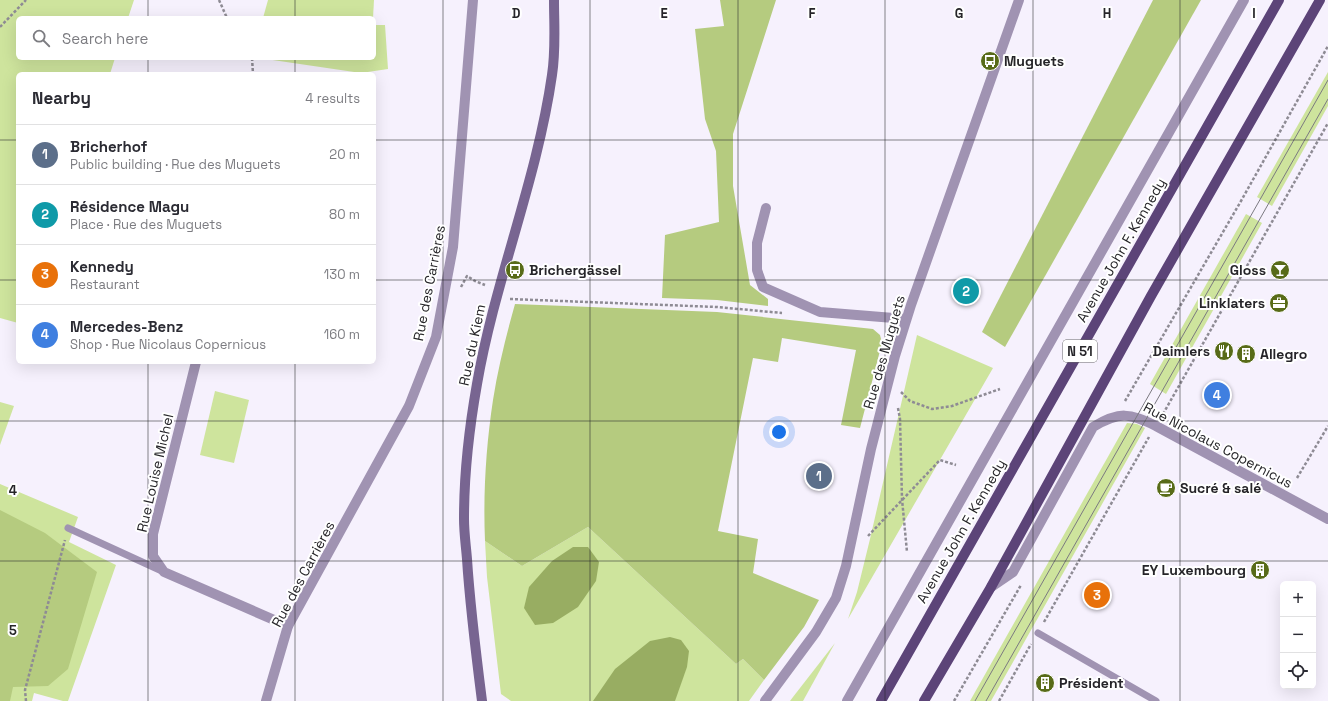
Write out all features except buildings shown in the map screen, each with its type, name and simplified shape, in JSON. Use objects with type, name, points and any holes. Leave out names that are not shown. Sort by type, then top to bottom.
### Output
[{"type":"main road","name":"Rue du Kiem","points":[[482,701],[469,594],[464,520],[470,430],[477,382],[497,297],[535,160],[544,118],[552,74],[554,52],[554,0]]},
{"type":"main road","name":"Avenue John F. Kennedy","points":[[881,701],[1279,0]]},
{"type":"main road","name":"N 51","points":[[924,701],[991,586],[1151,296],[1320,0]]},
{"type":"street","name":"Rue des Carrières","points":[[266,701],[288,626],[410,406],[436,338],[453,247],[473,0]]},
{"type":"street","name":"Rue des Muguets","points":[[765,701],[816,632],[836,598],[846,566],[871,449],[906,319],[1019,0]]},
{"type":"street","name":"Avenue John F. Kennedy","points":[[847,701],[1244,0]]},
{"type":"street","points":[[766,208],[757,243],[757,270],[763,287],[820,312],[906,319]]},
{"type":"street","name":"Rue Louise Michel","points":[[164,572],[153,556],[154,534],[196,364]]},
{"type":"street","name":"Rue Nicolaus Copernicus","points":[[991,586],[1012,572],[1093,427],[1104,420],[1116,416],[1124,415],[1136,417],[1328,519]]},
{"type":"street","points":[[164,572],[288,626]]},
{"type":"lane","points":[[68,528],[164,572]]},
{"type":"lane","points":[[1038,633],[1156,701]]},
{"type":"path","points":[[0,27],[26,0]]},
{"type":"path","points":[[219,0],[226,16]]},
{"type":"path","points":[[1116,416],[1241,201],[1328,46]]},
{"type":"path","points":[[252,60],[253,72]]},
{"type":"path","points":[[460,289],[467,276],[475,281],[490,286],[487,295],[515,300],[717,307],[787,313]]},
{"type":"path","points":[[898,388],[910,401],[932,408],[952,406],[1000,388]]},
{"type":"path","points":[[897,406],[900,419],[902,498],[907,552]]},
{"type":"path","points":[[1297,478],[1328,426]]},
{"type":"path","points":[[865,539],[902,498],[940,460],[956,465]]},
{"type":"path","points":[[26,701],[25,690],[68,528]]},
{"type":"path","points":[[954,701],[1024,579]]},
{"type":"shaded area","points":[[0,0],[134,0],[129,16],[16,16],[16,60],[114,60],[111,72],[16,72],[16,322],[0,318]]},
{"type":"shaded area","points":[[268,0],[374,0],[373,16],[264,16]]},
{"type":"shaded area","points":[[720,0],[776,0],[733,134],[733,186],[750,285],[768,299],[768,306],[717,300],[662,298],[665,235],[719,222],[716,151],[705,119],[695,29],[724,26]]},
{"type":"shaded area","points":[[1153,0],[1201,0],[1005,347],[982,332]]},
{"type":"shaded area","points":[[376,25],[385,25],[388,69],[354,72],[273,60],[376,60]]},
{"type":"shaded area","points":[[1328,72],[1328,106],[1272,206],[1257,197]]},
{"type":"shaded area","points":[[1246,214],[1262,223],[1166,394],[1150,384]]},
{"type":"shaded area","points":[[515,304],[717,312],[873,329],[880,335],[882,343],[860,428],[841,425],[856,350],[782,338],[778,362],[753,358],[718,531],[758,539],[753,573],[819,600],[804,627],[764,680],[743,659],[736,664],[588,527],[522,566],[485,541],[485,488],[491,417],[495,388],[505,340]]},
{"type":"shaded area","points":[[917,335],[993,368],[848,619],[857,592],[870,539]]},
{"type":"shaded area","points":[[215,391],[249,400],[234,463],[200,455]]},
{"type":"shaded area","points":[[0,402],[14,406],[0,445]]},
{"type":"shaded area","points":[[1127,423],[1137,424],[1145,428],[991,701],[970,701]]},
{"type":"shaded area","points":[[0,484],[78,517],[69,542],[116,565],[68,701],[34,693],[32,701],[0,701]]},
{"type":"shaded area","points":[[0,510],[45,533],[97,572],[68,669],[48,686],[13,687],[10,701],[0,701]]},
{"type":"shaded area","points":[[588,527],[736,664],[743,659],[764,680],[749,701],[511,701],[501,694],[487,577],[485,541],[522,566]]},
{"type":"shaded area","points":[[573,547],[588,547],[599,562],[596,581],[578,607],[553,623],[535,625],[524,608],[529,587],[552,561]]},
{"type":"shaded area","points":[[670,637],[681,640],[689,651],[687,667],[675,701],[593,701],[615,669],[650,641]]},
{"type":"shaded area","points":[[835,643],[803,701],[790,701],[793,697]]},
{"type":"tram line","points":[[975,701],[1328,80]]},
{"type":"tram line","points":[[986,701],[1328,99]]},
{"type":"place","name":"Muguets","points":[[990,61]]},
{"type":"place","name":"Brichergässel","points":[[515,270]]},
{"type":"place","name":"Gloss","points":[[1280,270]]},
{"type":"place","name":"Résidence Magu","points":[[966,291]]},
{"type":"place","name":"Linklaters","points":[[1279,303]]},
{"type":"place","name":"Daimlers","points":[[1224,351]]},
{"type":"place","name":"Allegro","points":[[1246,354]]},
{"type":"place","name":"Mercedes-Benz","points":[[1217,395]]},
{"type":"place","name":"Bricherhof","points":[[819,476]]},
{"type":"place","name":"Sucré & salé","points":[[1166,488]]},
{"type":"place","name":"EY Luxembourg","points":[[1260,570]]},
{"type":"place","name":"Kennedy","points":[[1097,595]]},
{"type":"place","name":"Président","points":[[1045,683]]}]
